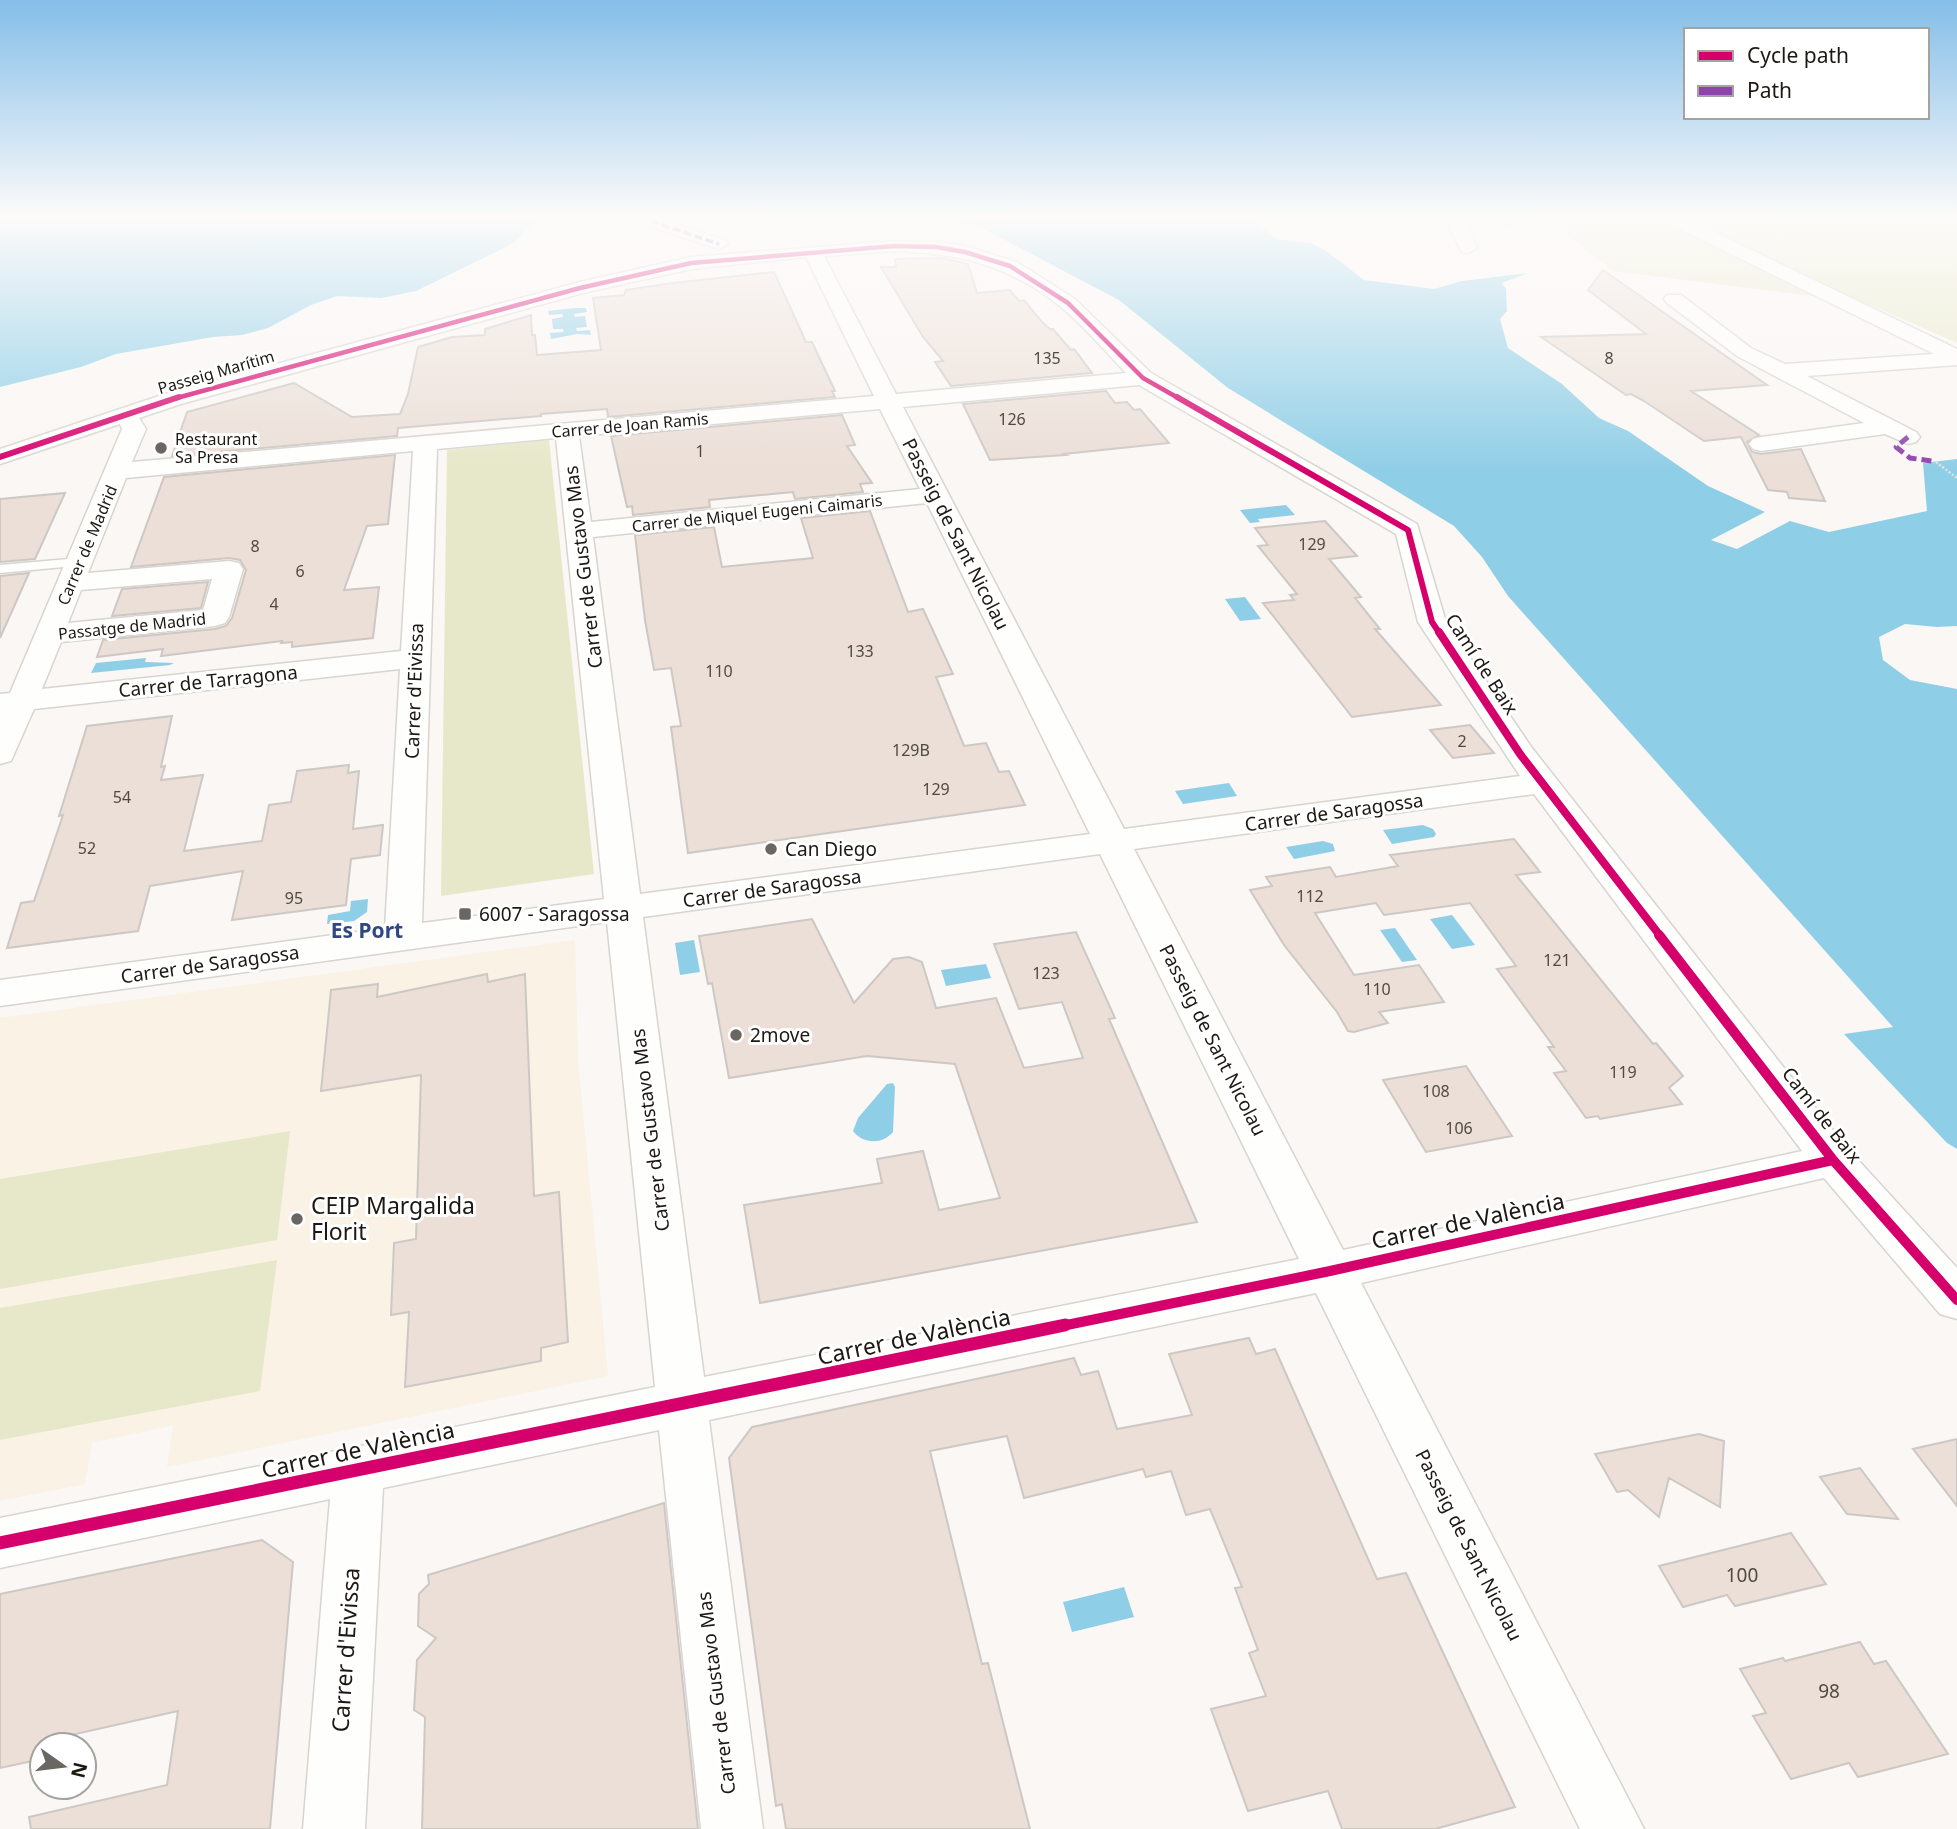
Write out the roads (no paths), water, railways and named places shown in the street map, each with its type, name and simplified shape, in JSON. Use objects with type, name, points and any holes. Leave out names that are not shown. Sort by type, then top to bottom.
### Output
[{"type":"street","name":"Passeig Marítim","points":[[0,457],[125,414],[371,343],[529,301]]},
{"type":"street","name":"Passeig de Sant Nicolau","points":[[838,301],[1613,1829]]},
{"type":"street","name":"Camí de Baix","points":[[1065,301],[1143,378],[1408,530],[1432,622],[1520,754],[1833,1160],[1957,1300]]},
{"type":"street","points":[[1677,301],[1744,352],[1908,437]]},
{"type":"street","points":[[1842,301],[1957,358]]},
{"type":"street","points":[[1784,371],[1957,358]]},
{"type":"street","name":"Carrer de Joan Ramis","points":[[118,471],[1143,378]]},
{"type":"street","name":"Carrer de Madrid","points":[[0,754],[11,702],[50,634],[134,429],[125,414]]},
{"type":"street","points":[[1761,444],[1887,427]]},
{"type":"street","name":"Carrer de Gustavo Mas","points":[[567,430],[732,1829]]},
{"type":"street","name":"Carrer d'Eivissa","points":[[403,938],[425,443]]},
{"type":"street","name":"Carrer de Miquel Eugeni Caimaris","points":[[579,531],[936,495]]},
{"type":"street","name":"Passatge de Madrid","points":[[50,634],[215,617],[229,569],[75,572]]},
{"type":"street","name":"Carrer de Tarragona","points":[[11,702],[416,658]]},
{"type":"street","name":"Carrer de Saragossa","points":[[0,993],[1544,783]]},
{"type":"street","name":"Carrer de València","points":[[0,1543],[1330,1271],[1833,1160]]},
{"type":"street","name":"Carrer d'Eivissa","points":[[334,1829],[358,1470]]},
{"type":"lane","points":[[0,569],[75,572]]},
{"type":"water","points":[[0,301],[322,301],[268,328],[242,335],[213,337],[116,354],[81,367],[0,387]]},
{"type":"water","points":[[1121,301],[1507,301],[1507,311],[1500,319],[1508,348],[1562,384],[1599,418],[1628,431],[1708,486],[1765,512],[1711,540],[1737,549],[1790,521],[1829,532],[1927,511],[1923,463],[1957,459],[1957,626],[1905,624],[1879,637],[1883,660],[1910,680],[1957,689],[1957,1149],[1947,1143],[1844,1034],[1893,1027],[1508,596],[1482,557],[1454,526],[1228,388]]},
{"type":"water","points":[[586,308],[587,312],[574,314],[575,317],[585,316],[587,327],[576,328],[577,331],[590,330],[591,335],[577,334],[551,339],[550,333],[564,332],[563,329],[553,329],[552,319],[563,317],[562,314],[549,315],[548,311]]},
{"type":"water","points":[[1286,505],[1295,515],[1258,519],[1260,522],[1250,523],[1240,510]]},
{"type":"water","points":[[1245,597],[1261,619],[1240,621],[1225,599]]},
{"type":"water","points":[[146,658],[145,662],[174,663],[91,673],[96,663]]},
{"type":"water","points":[[1229,783],[1237,796],[1183,804],[1175,791]]},
{"type":"water","points":[[1423,825],[1433,829],[1436,834],[1434,837],[1392,844],[1383,830]]},
{"type":"water","points":[[1323,841],[1333,844],[1335,851],[1294,859],[1286,847]]},
{"type":"water","points":[[368,899],[367,912],[354,921],[327,924],[328,915],[350,911],[351,901]]},
{"type":"water","points":[[1452,915],[1475,945],[1452,949],[1430,919]]},
{"type":"water","points":[[1395,928],[1417,960],[1402,962],[1380,930]]},
{"type":"water","points":[[694,940],[700,972],[680,975],[675,943]]},
{"type":"water","points":[[986,964],[991,978],[946,986],[941,970]]},
{"type":"water","points":[[893,1083],[893,1132],[878,1141],[857,1135],[853,1131],[858,1118],[887,1084]]},
{"type":"water","points":[[1124,1587],[1134,1617],[1072,1632],[1063,1602]]},
{"type":"place","name":"Restaurant Sa Presa","points":[[161,448]]},
{"type":"place","name":"Can Diego","points":[[771,849]]},
{"type":"place","name":"6007 - Saragossa","points":[[465,914]]},
{"type":"place","name":"2move","points":[[736,1035]]},
{"type":"place","name":"CEIP Margalida Florit","points":[[297,1219]]},
{"type":"district","name":"Es Port","points":[[367,931]]}]
